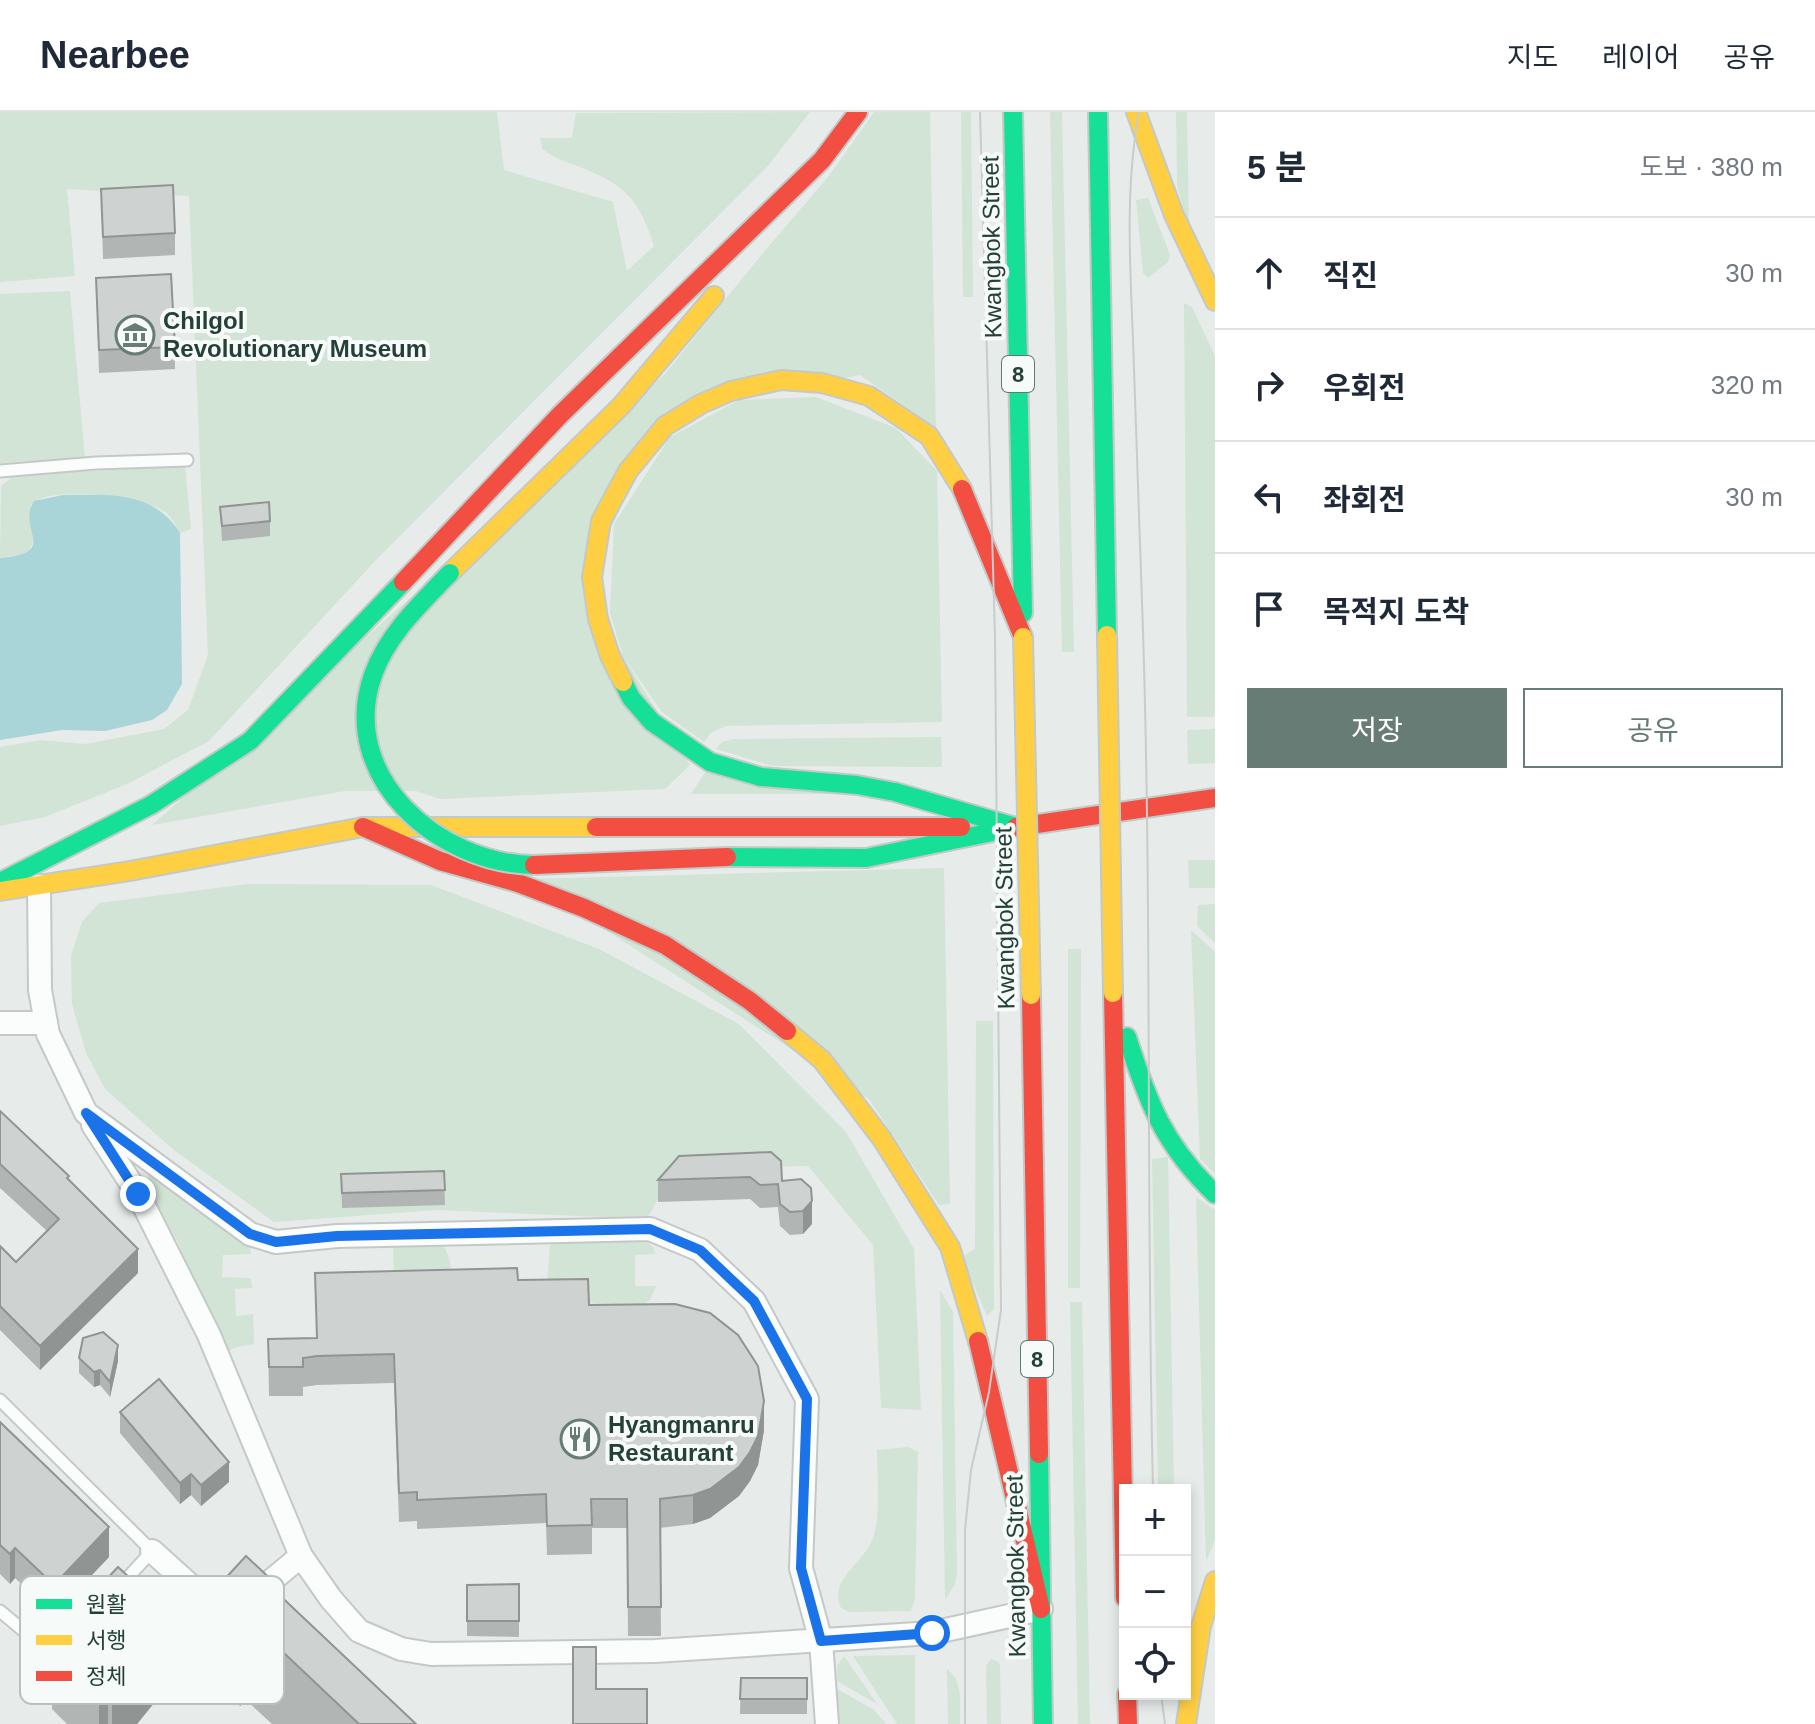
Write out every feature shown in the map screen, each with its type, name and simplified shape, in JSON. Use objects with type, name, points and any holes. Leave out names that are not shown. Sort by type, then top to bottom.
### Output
[{"type":"main road","points":[[0,882],[151,805],[250,741],[560,415],[822,160],[858,112]]},
{"type":"main road","name":"Kwangbok Street","points":[[1013,112],[1043,1724]]},
{"type":"main road","points":[[1098,112],[1124,1556]]},
{"type":"main road","points":[[1136,112],[1174,215],[1215,301]]},
{"type":"main road","points":[[772,209],[712,298],[654,370],[593,437],[417,607],[386,649],[368,691],[367,735],[378,774],[403,810],[434,837],[472,854],[514,864],[727,857],[866,858],[1016,827],[1215,798]]},
{"type":"main road","points":[[1016,827],[895,792],[857,785],[761,777],[736,770],[710,762],[652,722],[631,698],[610,656],[598,619],[592,577],[601,521],[628,471],[665,426],[701,404],[731,391],[781,380],[822,383],[869,396],[929,436],[969,502],[1023,637]]},
{"type":"main road","points":[[0,891],[130,871],[363,827],[1016,827]]},
{"type":"main road","points":[[363,827],[440,861],[518,883],[584,908],[665,945],[750,1001],[822,1060],[882,1139],[950,1247],[976,1330],[1041,1609]]},
{"type":"main road","points":[[1113,993],[1149,1107],[1178,1156],[1215,1194]]},
{"type":"main road","points":[[1186,1724],[1201,1626],[1215,1581]]},
{"type":"main road","points":[[1127,1700],[1128,1724]]},
{"type":"street","points":[[39,886],[40,990],[48,1034],[86,1113],[138,1194],[209,1335],[301,1556],[331,1599],[359,1631],[401,1649],[431,1654],[627,1652],[932,1633],[1041,1609]]},
{"type":"street","points":[[0,1023],[46,1023]]},
{"type":"street","points":[[86,1113],[250,1234],[276,1242],[337,1236],[650,1229],[700,1250],[754,1301],[807,1399],[801,1568],[821,1641],[827,1724]]},
{"type":"street","points":[[152,1551],[180,1576]]},
{"type":"street","points":[[277,1576],[301,1556]]},
{"type":"lane","points":[[0,471],[187,460]]},
{"type":"lane","points":[[0,1400],[152,1551],[129,1576]]},
{"type":"lane","points":[[0,1611],[20,1628]]},
{"type":"green space","points":[[0,112],[497,112],[504,170],[613,202],[627,271],[654,246],[638,208],[613,183],[542,149],[540,138],[572,138],[576,113],[810,112],[767,167],[375,561],[209,741],[127,784],[45,817],[0,826],[0,747],[40,740],[86,744],[164,729],[188,710],[208,655],[189,196],[67,189],[75,276],[0,282]]},
{"type":"green space","points":[[874,112],[930,112],[936,428],[860,375],[666,412],[582,589],[690,765],[665,789],[440,799],[416,791],[345,791],[152,825],[664,375],[828,177]]},
{"type":"green space","points":[[961,112],[971,112],[973,297],[963,297]]},
{"type":"green space","points":[[1050,112],[1062,112],[1074,652],[1062,652]]},
{"type":"green space","points":[[1176,112],[1187,112],[1189,227],[1177,186]]},
{"type":"green space","points":[[1148,198],[1170,255],[1168,262],[1148,278],[1143,273],[1136,200]]},
{"type":"green space","points":[[70,291],[85,458],[0,463],[0,294]]},
{"type":"green space","points":[[1184,303],[1192,307],[1215,356],[1215,717],[1187,717]]},
{"type":"green space","points":[[816,397],[896,428],[937,471],[942,722],[726,726],[711,733],[704,742],[662,712],[623,656],[610,613],[614,524],[670,437],[739,400]]},
{"type":"green space","points":[[185,466],[191,529],[180,533],[165,512],[137,501],[97,495],[57,495],[31,505],[33,542],[28,553],[0,558],[1,486],[14,475]]},
{"type":"green space","points":[[1215,729],[1215,763],[1188,764],[1187,730]]},
{"type":"green space","points":[[941,737],[942,767],[772,766],[716,749],[722,742],[733,739]]},
{"type":"green space","points":[[707,770],[843,794],[691,794]]},
{"type":"green space","points":[[1188,860],[1215,860],[1215,888],[1189,888]]},
{"type":"green space","points":[[944,868],[950,1204],[939,1205],[869,1099],[526,879]]},
{"type":"green space","points":[[248,884],[431,885],[599,949],[739,1024],[846,1132],[914,1249],[921,1410],[881,1408],[873,1245],[808,1166],[674,1169],[647,1219],[437,1210],[274,1222],[175,1151],[105,1089],[86,1053],[72,1004],[71,956],[82,922],[99,903]]},
{"type":"green space","points":[[1215,904],[1215,943],[1197,926],[1198,905]]},
{"type":"green space","points":[[1191,930],[1215,952],[1215,1174],[1200,1159]]},
{"type":"green space","points":[[1068,949],[1081,949],[1080,1288],[1068,1288]]},
{"type":"green space","points":[[976,1021],[993,1021],[994,1309],[987,1316],[962,1257],[975,1249]]},
{"type":"green space","points":[[1168,1157],[1174,1484],[1158,1484],[1152,1159]]},
{"type":"green space","points":[[156,1175],[250,1244],[251,1254],[223,1255],[222,1277],[251,1278],[252,1288],[235,1289],[236,1316],[253,1314],[254,1344],[225,1352],[177,1240],[145,1187],[149,1176]]},
{"type":"green space","points":[[1196,1197],[1215,1210],[1215,1540],[1206,1562]]},
{"type":"green space","points":[[557,1239],[645,1240],[654,1248],[655,1254],[635,1255],[635,1286],[656,1286],[650,1300],[641,1305],[561,1302],[547,1283],[550,1246]]},
{"type":"green space","points":[[393,1243],[439,1243],[450,1260],[452,1297],[394,1298]]},
{"type":"green space","points":[[940,1290],[953,1312],[957,1574],[945,1600]]},
{"type":"green space","points":[[1070,1302],[1082,1302],[1090,1724],[1078,1724]]},
{"type":"green space","points":[[908,1447],[918,1452],[915,1598],[911,1611],[849,1612],[841,1608],[839,1589],[873,1538],[878,1507],[877,1450]]},
{"type":"green space","points":[[915,1655],[915,1724],[897,1724],[853,1656]]},
{"type":"green space","points":[[844,1656],[877,1704],[837,1681],[837,1666]]},
{"type":"green space","points":[[991,1659],[999,1662],[1000,1666],[1001,1724],[987,1724],[986,1666]]},
{"type":"green space","points":[[947,1669],[959,1687],[960,1724],[948,1724]]},
{"type":"green space","points":[[836,1688],[874,1710],[886,1724],[837,1724]]},
{"type":"water","points":[[63,495],[113,496],[143,502],[169,519],[180,533],[182,684],[167,710],[152,720],[105,731],[62,730],[0,740],[0,558],[29,551],[33,545],[30,512],[34,501]]},
{"type":"building","points":[[173,185],[175,233],[103,237],[101,189]]},
{"type":"building","name":"Chilgol Revolutionary Museum","points":[[171,274],[175,347],[99,350],[96,278]]},
{"type":"building","points":[[269,502],[270,521],[222,526],[220,507]]},
{"type":"building","points":[[0,1111],[69,1176],[67,1178],[138,1249],[40,1346],[0,1306],[0,1246],[16,1262],[59,1219],[0,1164]]},
{"type":"building","points":[[771,1152],[781,1161],[782,1181],[801,1179],[811,1188],[812,1201],[803,1211],[790,1212],[780,1204],[778,1184],[760,1185],[750,1177],[658,1180],[679,1156]]},
{"type":"building","points":[[444,1171],[445,1190],[342,1193],[341,1174]]},
{"type":"building","name":"Hyangmanru Restaurant","points":[[517,1268],[518,1280],[588,1279],[589,1305],[675,1304],[710,1313],[738,1335],[758,1366],[764,1401],[758,1436],[739,1467],[710,1489],[693,1495],[660,1499],[661,1607],[628,1607],[627,1499],[591,1499],[592,1525],[547,1526],[546,1494],[417,1500],[417,1492],[399,1493],[394,1354],[317,1356],[303,1358],[303,1367],[269,1367],[268,1339],[317,1338],[315,1273]]},
{"type":"building","points":[[103,1332],[118,1345],[110,1382],[100,1370],[94,1372],[79,1358],[83,1338]]},
{"type":"building","points":[[159,1379],[229,1462],[201,1485],[191,1474],[180,1483],[120,1412]]},
{"type":"building","points":[[0,1422],[109,1527],[63,1576],[45,1576],[15,1548],[10,1554],[0,1545]]},
{"type":"building","points":[[246,1556],[267,1576],[228,1576]]},
{"type":"building","points":[[118,1567],[128,1576],[110,1576]]},
{"type":"building","points":[[519,1584],[519,1621],[467,1621],[467,1585]]},
{"type":"building","points":[[284,1599],[416,1724],[359,1724],[284,1653]]},
{"type":"building","points":[[573,1647],[596,1647],[596,1689],[647,1689],[647,1724],[573,1724]]},
{"type":"building","points":[[741,1678],[807,1678],[807,1699],[740,1699]]},
{"type":"tram line","points":[[965,1724],[965,1530],[971,1470],[989,1392],[1001,1310],[995,637],[980,112]]},
{"type":"tram line","points":[[1139,112],[1130,197],[1130,254],[1146,738],[1153,1484]]},
{"type":"tram line","points":[[1162,1700],[1165,1724]]},
{"type":"traffic: fast","points":[[1013,112],[1023,613]]},
{"type":"traffic: fast","points":[[1098,112],[1107,635]]},
{"type":"traffic: fast","points":[[450,573],[406,620],[379,660],[366,712],[370,748],[383,780],[404,808],[432,831],[464,849],[498,861],[534,865]]},
{"type":"traffic: fast","points":[[0,882],[151,805],[250,741],[403,582]]},
{"type":"traffic: fast","points":[[623,682],[631,698],[652,722],[710,762],[761,777],[857,785],[895,792],[1016,827]]},
{"type":"traffic: fast","points":[[727,857],[866,858],[1012,828]]},
{"type":"traffic: fast","points":[[1127,1037],[1142,1082],[1170,1140],[1215,1194]]},
{"type":"traffic: fast","points":[[1039,1454],[1043,1724]]},
{"type":"traffic: slow","points":[[1136,112],[1174,215],[1215,301]]},
{"type":"traffic: slow","points":[[450,573],[621,406],[714,296]]},
{"type":"traffic: slow","points":[[623,682],[610,656],[598,619],[592,577],[601,521],[628,471],[665,426],[701,404],[731,391],[781,380],[822,383],[869,396],[929,436],[962,489]]},
{"type":"traffic: slow","points":[[1107,635],[1113,993]]},
{"type":"traffic: slow","points":[[1023,637],[1031,995]]},
{"type":"traffic: slow","points":[[0,891],[130,871],[363,827],[596,827]]},
{"type":"traffic: slow","points":[[787,1031],[822,1060],[882,1139],[950,1247],[978,1341]]},
{"type":"traffic: slow","points":[[1186,1724],[1201,1626],[1215,1581]]},
{"type":"traffic: jam","points":[[403,582],[560,415],[822,160],[858,112]]},
{"type":"traffic: jam","points":[[962,489],[1023,637]]},
{"type":"traffic: jam","points":[[1016,827],[1215,798]]},
{"type":"traffic: jam","points":[[363,827],[440,861],[518,883],[584,908],[665,945],[750,1001],[787,1031]]},
{"type":"traffic: jam","points":[[596,827],[961,827]]},
{"type":"traffic: jam","points":[[534,865],[727,857]]},
{"type":"traffic: jam","points":[[1113,993],[1124,1556]]},
{"type":"traffic: jam","points":[[1031,995],[1039,1454]]},
{"type":"traffic: jam","points":[[978,1341],[1041,1609]]},
{"type":"traffic: jam","points":[[1127,1700],[1128,1724]]},
{"type":"place","name":"Chilgol Revolutionary Museum","points":[[135,335]]},
{"type":"place","name":"Hyangmanru Restaurant","points":[[580,1439]]},
{"type":"route","points":[[138,1194],[86,1113],[250,1234],[276,1242],[337,1236],[650,1229],[700,1250],[754,1301],[807,1399],[801,1568],[821,1641],[932,1633]]}]
